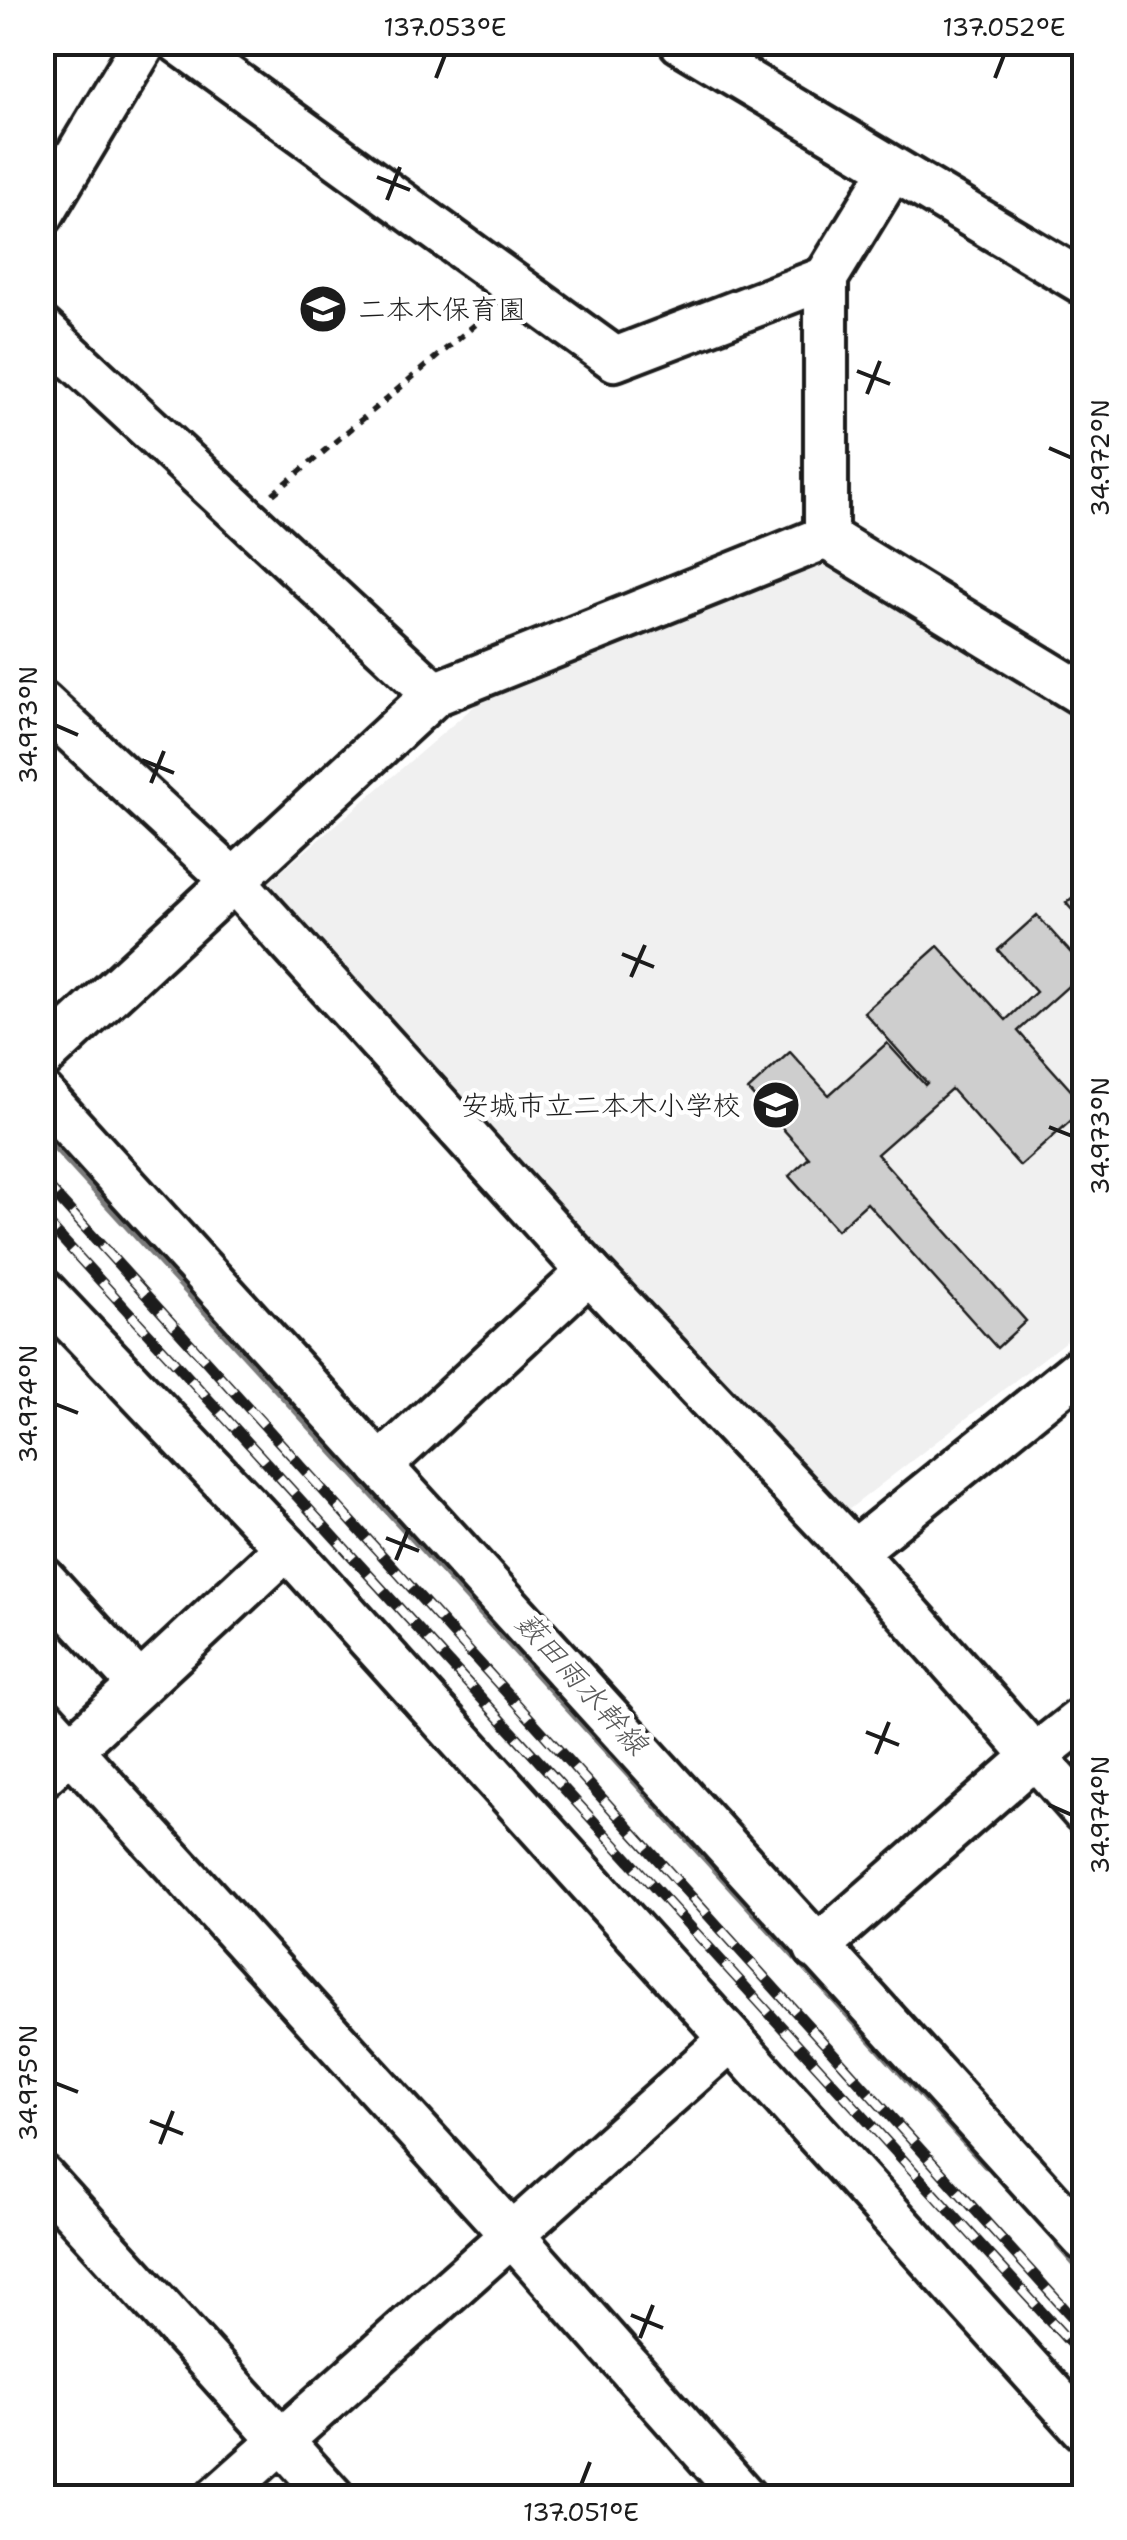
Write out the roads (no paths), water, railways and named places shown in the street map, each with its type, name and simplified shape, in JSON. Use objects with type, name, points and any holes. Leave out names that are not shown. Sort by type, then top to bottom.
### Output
[{"type":"street","points":[[42,214],[145,42]]},
{"type":"street","points":[[178,42],[615,359],[826,278]]},
{"type":"street","points":[[681,42],[1084,283]]},
{"type":"street","points":[[826,537],[826,278],[892,170]]},
{"type":"street","points":[[42,329],[435,694]]},
{"type":"street","points":[[42,1058],[435,694],[826,537]]},
{"type":"street","points":[[826,537],[1084,694]]},
{"type":"street","points":[[42,703],[235,882],[590,1272],[854,1552],[1084,1812]]},
{"type":"street","points":[[42,1094],[1084,2239]]},
{"type":"street","points":[[380,1466],[590,1272]]},
{"type":"street","points":[[42,1290],[287,1548],[1084,2429]]},
{"type":"street","points":[[854,1552],[1084,1366]]},
{"type":"street","points":[[57,1762],[287,1548]]},
{"type":"street","points":[[42,1578],[138,1684]]},
{"type":"street","points":[[816,1948],[1084,1716]]},
{"type":"street","points":[[42,1718],[57,1762],[512,2235],[745,2498]]},
{"type":"street","points":[[217,2498],[730,2040]]},
{"type":"street","points":[[42,2177],[333,2498]]},
{"type":"waterway","name":"薮田雨水幹線","points":[[42,1130],[987,2164]]},
{"type":"waterway","name":"薮田雨水幹線","points":[[1060,2244],[1084,2271]]},
{"type":"railway","points":[[42,1180],[1084,2330]]},
{"type":"railway","points":[[42,1217],[1084,2358]]},
{"type":"place","name":"二本木保育園","points":[[323,309]]},
{"type":"place","name":"安城市立二本木小学校","points":[[776,1105]]}]
